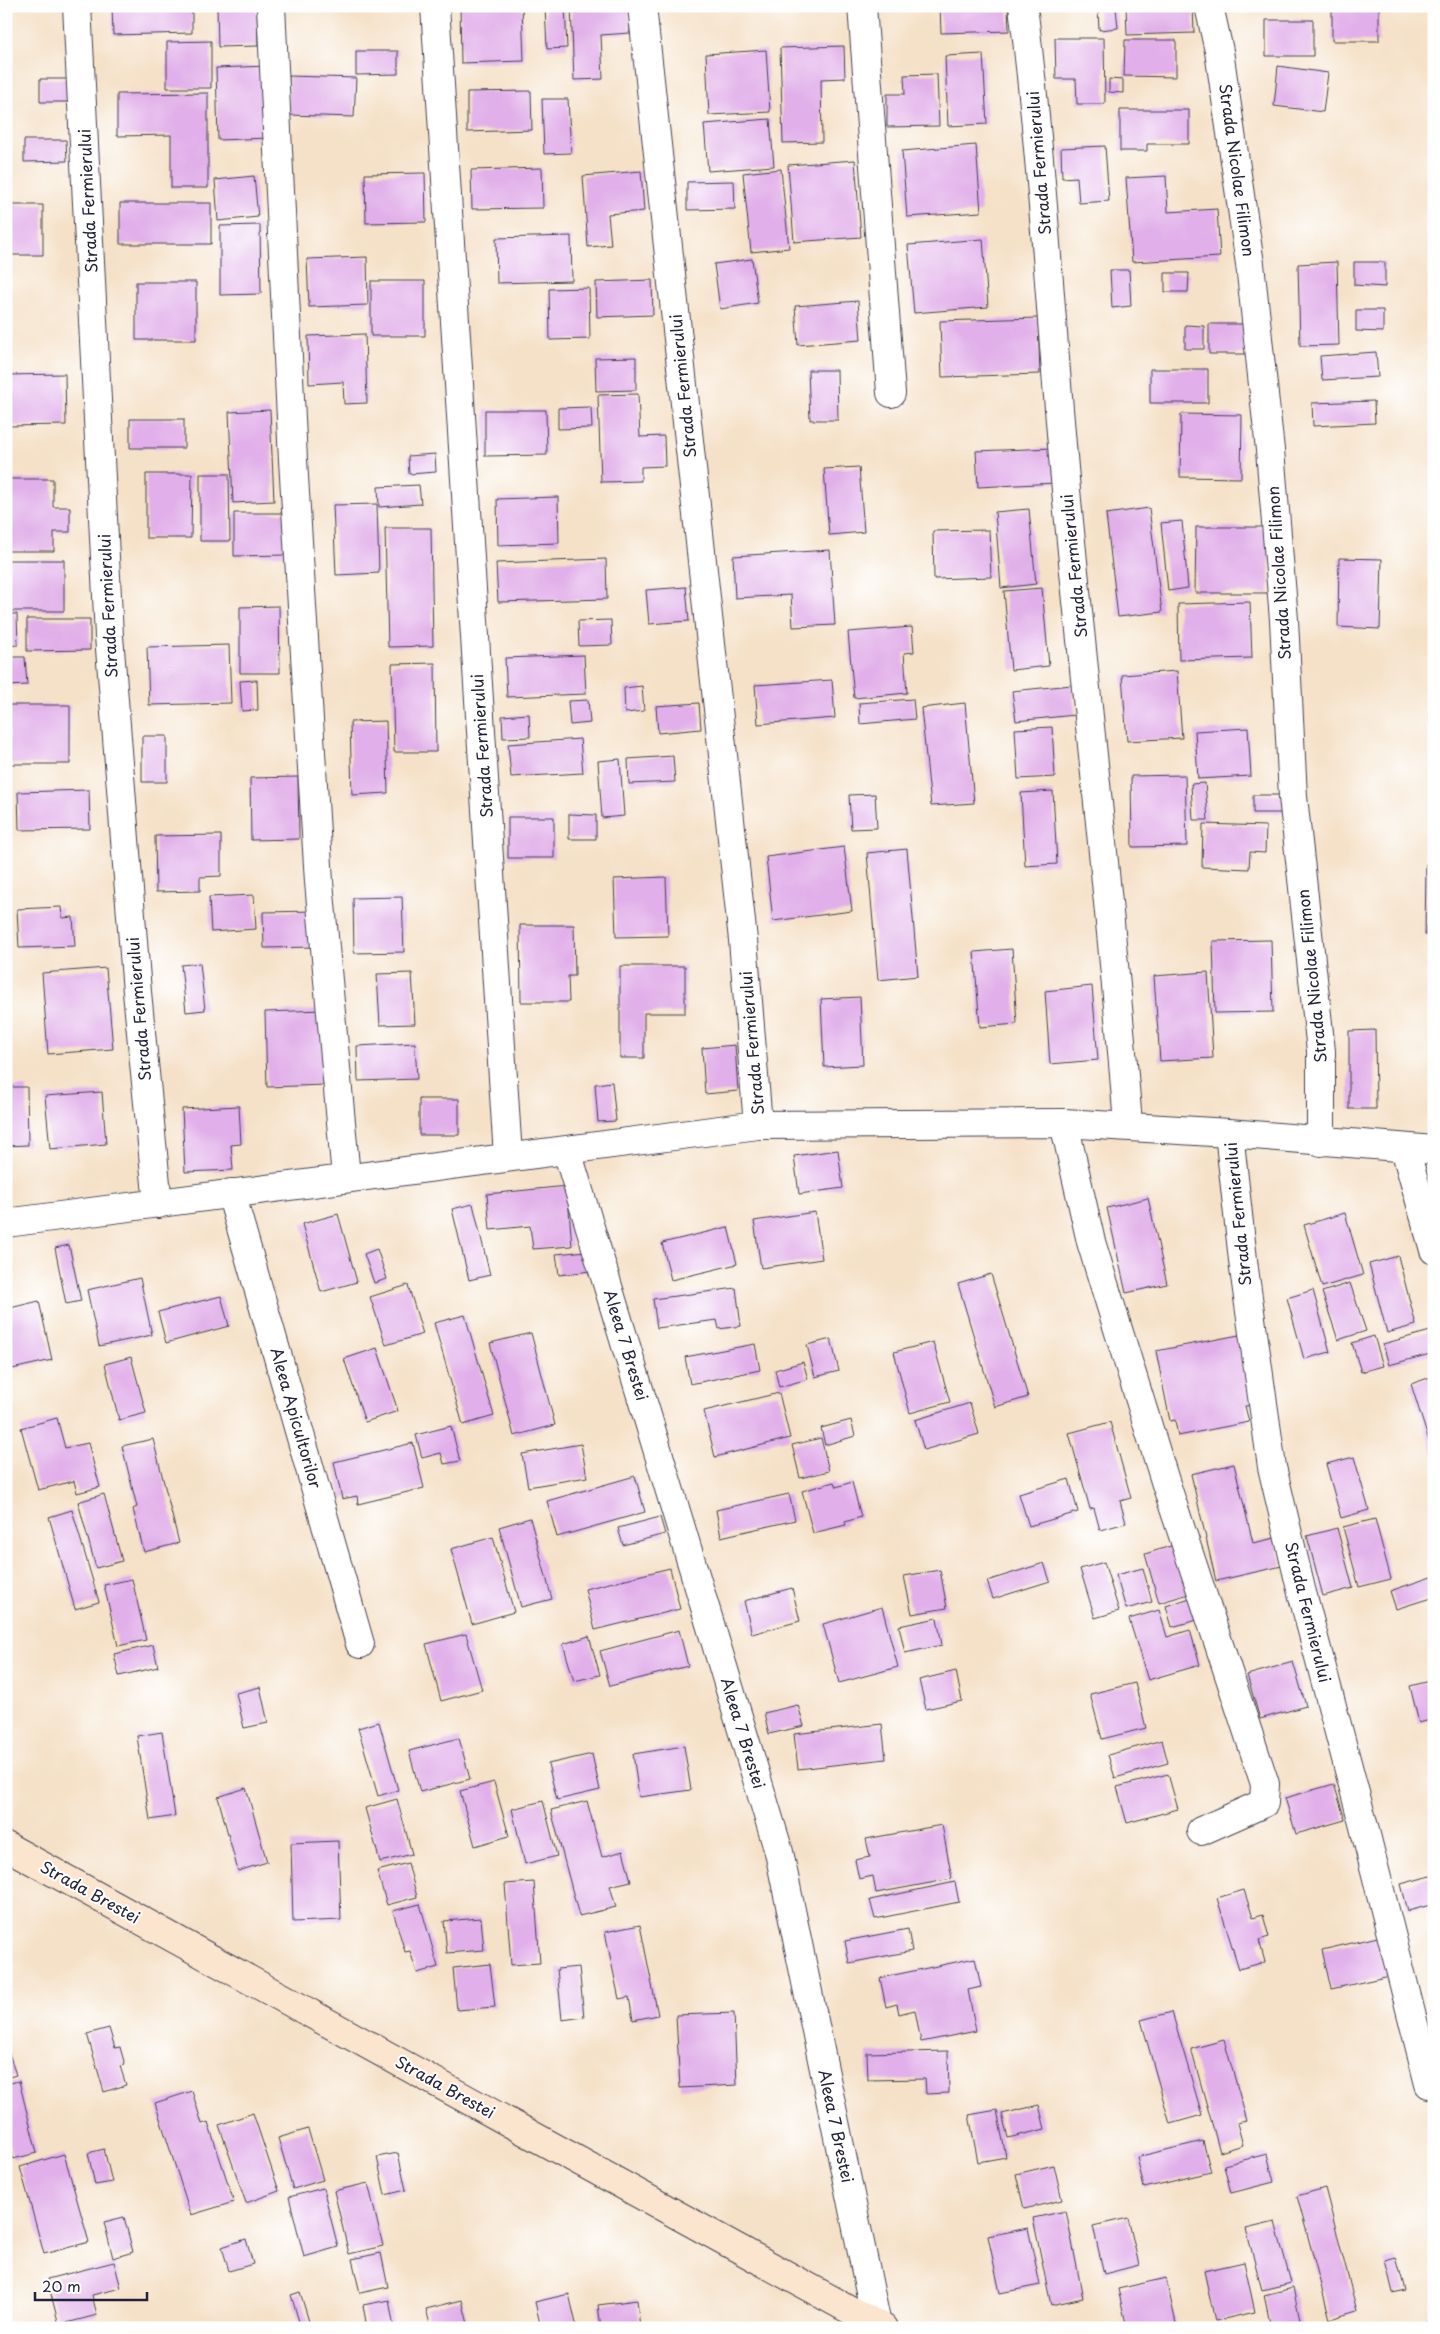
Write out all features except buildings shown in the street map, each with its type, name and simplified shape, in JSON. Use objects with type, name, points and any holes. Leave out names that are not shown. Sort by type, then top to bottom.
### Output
[{"type":"main road","name":"Strada Brestei","points":[[6,1846],[880,2326]]},
{"type":"street","name":"Strada Fermierului","points":[[77,6],[108,636],[136,982],[158,1204]]},
{"type":"street","points":[[272,6],[293,460],[315,814],[346,1177]]},
{"type":"street","name":"Strada Fermierului","points":[[435,6],[508,1157]]},
{"type":"street","name":"Strada Fermierului","points":[[642,6],[743,940],[758,1125]]},
{"type":"street","points":[[862,6],[891,393]]},
{"type":"street","name":"Strada Fermierului","points":[[1023,6],[1032,85],[1066,490],[1118,992],[1128,1126]]},
{"type":"street","name":"Strada Nicolae Filimon","points":[[1209,6],[1219,52],[1250,264],[1270,450],[1284,620],[1293,797],[1321,1052],[1321,1142]]},
{"type":"street","name":"Strada Fermierului","points":[[6,1223],[158,1204],[346,1177],[567,1151],[758,1125],[1064,1123],[1229,1133],[1434,1150]]},
{"type":"street","points":[[1064,1123],[1090,1242],[1165,1481],[1265,1784],[1264,1803],[1201,1831]]},
{"type":"street","name":"Strada Fermierului","points":[[1229,1133],[1244,1268],[1272,1467],[1301,1590],[1361,1813],[1429,2084]]},
{"type":"street","points":[[1405,1148],[1434,1250]]},
{"type":"street","name":"Aleea 7 Brestei","points":[[567,1151],[779,1852],[880,2326]]},
{"type":"street","name":"Aleea Apicultorilor","points":[[231,1193],[360,1644]]}]
